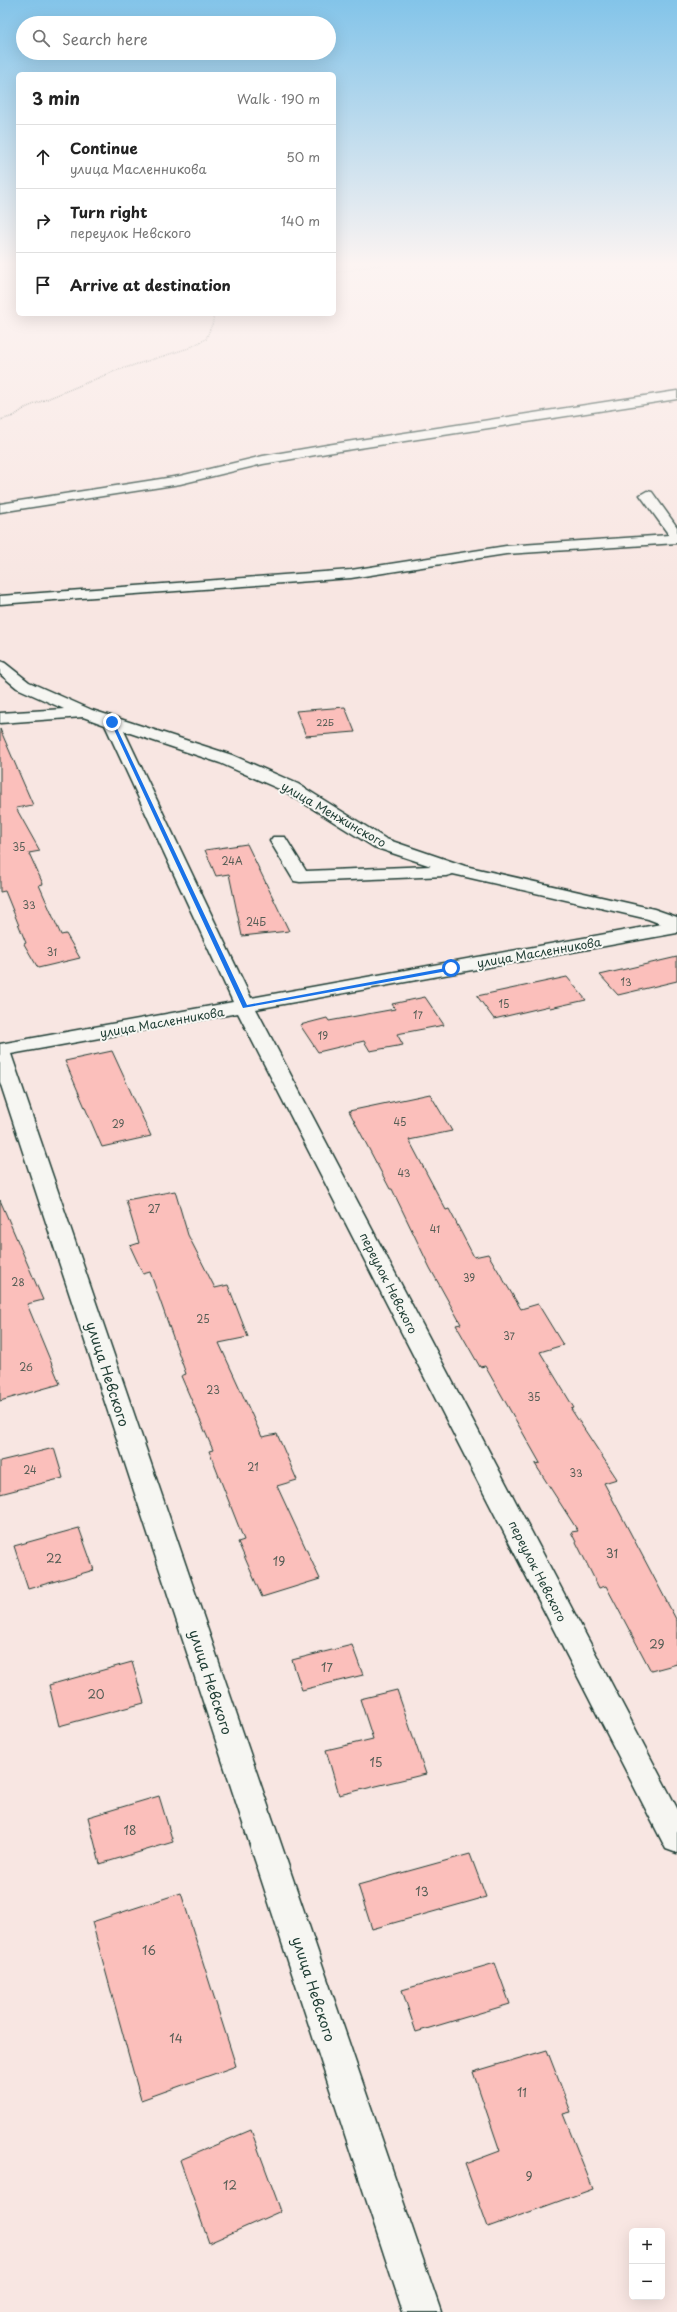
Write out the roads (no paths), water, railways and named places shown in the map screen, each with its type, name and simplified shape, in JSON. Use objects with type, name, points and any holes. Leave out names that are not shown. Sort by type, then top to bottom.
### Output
[{"type":"street","points":[[0,508],[180,480],[263,460],[327,449],[677,395]]},
{"type":"street","points":[[647,496],[677,538]]},
{"type":"street","points":[[0,600],[351,574],[506,550],[677,538]]},
{"type":"street","name":"улица Менжинского","points":[[0,666],[23,685],[86,713],[226,759],[292,788],[380,843],[460,870],[654,915],[677,924]]},
{"type":"street","points":[[0,718],[86,713]]},
{"type":"street","name":"переулок Невского","points":[[112,722],[245,1007],[677,1839]]},
{"type":"street","points":[[279,841],[300,877],[460,870]]},
{"type":"street","name":"улица Масленникова","points":[[0,1051],[677,927]]},
{"type":"street","name":"улица Невского","points":[[0,1051],[422,2312]]}]
